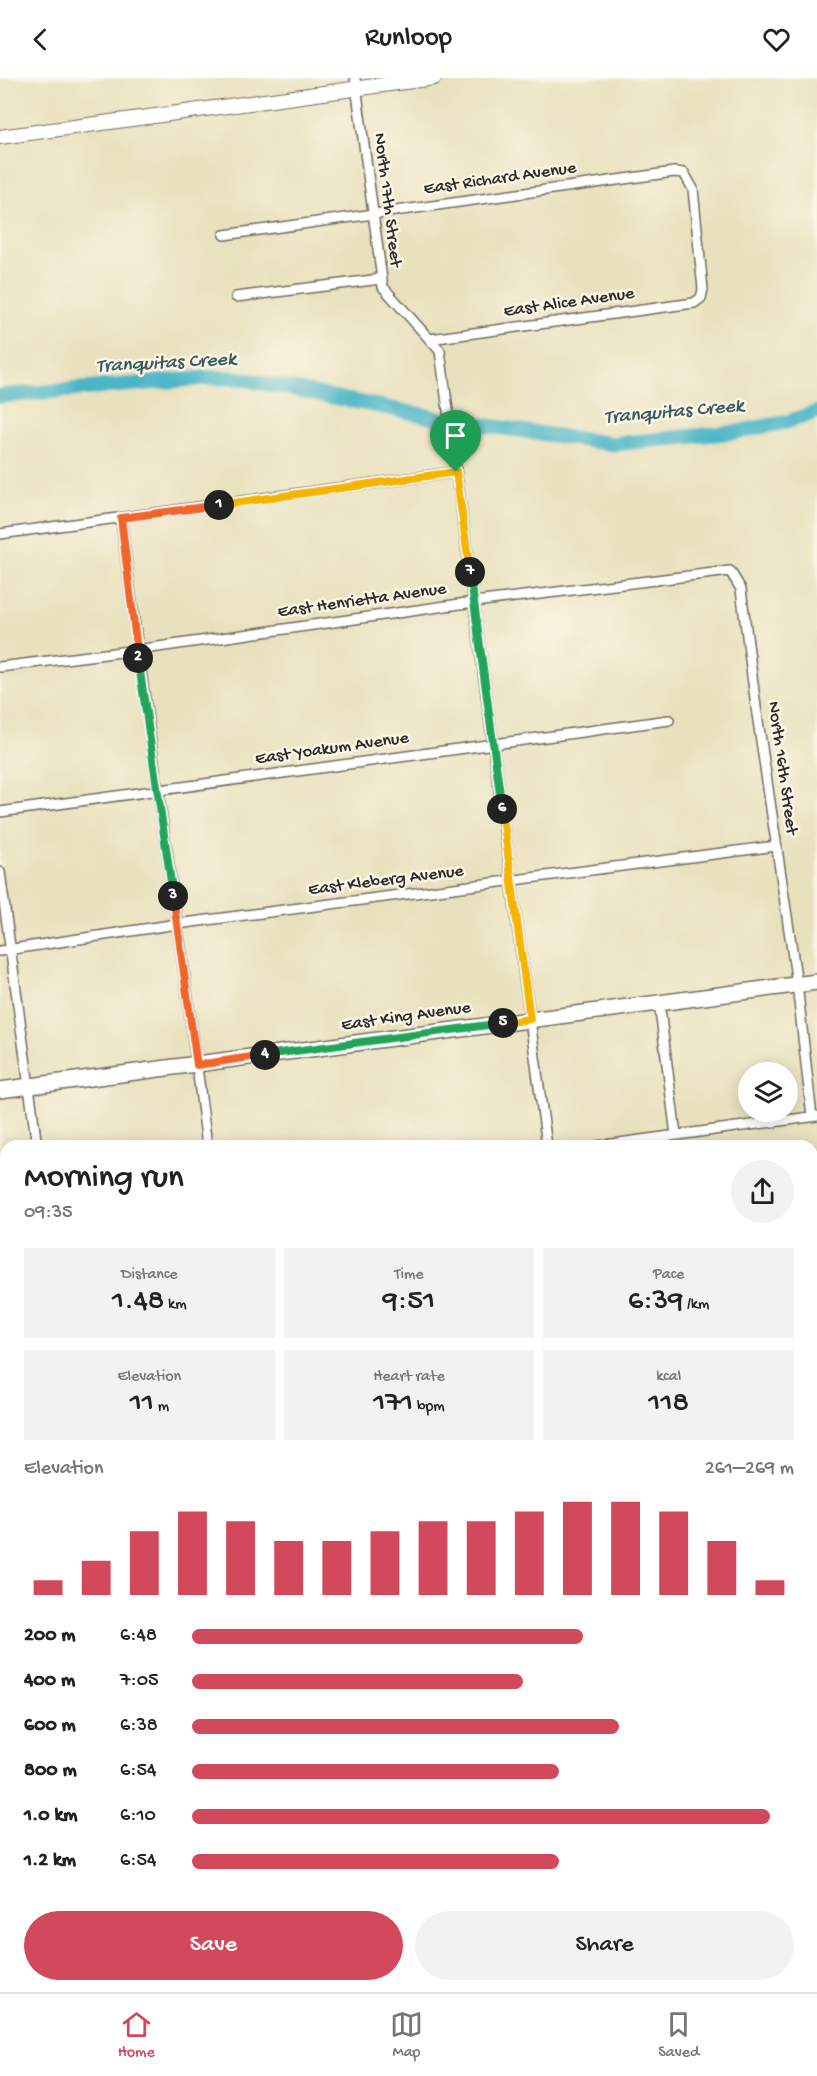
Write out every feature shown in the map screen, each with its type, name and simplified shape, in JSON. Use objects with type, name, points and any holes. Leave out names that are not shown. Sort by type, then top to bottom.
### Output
[{"type":"main road","name":"East King Avenue","points":[[0,1090],[817,982]]},
{"type":"street","points":[[0,136],[355,83],[434,78]]},
{"type":"street","name":"North 17th Street","points":[[355,83],[383,287],[440,351],[547,1140]]},
{"type":"street","name":"East Richard Avenue","points":[[224,235],[674,172],[684,173],[693,189],[703,289]]},
{"type":"street","points":[[236,297],[381,279]]},
{"type":"street","name":"East Alice Avenue","points":[[430,339],[694,303],[701,298],[703,289]]},
{"type":"street","points":[[0,534],[456,472]]},
{"type":"street","points":[[121,518],[137,650],[206,1140]]},
{"type":"street","name":"East Henrietta Avenue","points":[[0,667],[474,602],[730,571]]},
{"type":"street","name":"North 16th Street","points":[[730,571],[741,589],[814,1116]]},
{"type":"street","name":"East Yoakum Avenue","points":[[0,812],[669,720]]},
{"type":"street","name":"East Kleberg Avenue","points":[[5,950],[177,924],[776,846]]},
{"type":"street","points":[[0,872],[5,950],[36,1140]]},
{"type":"street","points":[[659,1002],[676,1135]]},
{"type":"street","points":[[640,1140],[814,1116]]},
{"type":"waterway","name":"Tranquitas Creek","points":[[0,396],[205,378],[238,378],[438,418]]},
{"type":"waterway","name":"Tranquitas Creek","points":[[462,422],[613,444],[736,432],[787,422],[817,412]]},
{"type":"route","points":[[456,472],[530,1019],[197,1065],[137,650],[121,518],[456,472]]}]
